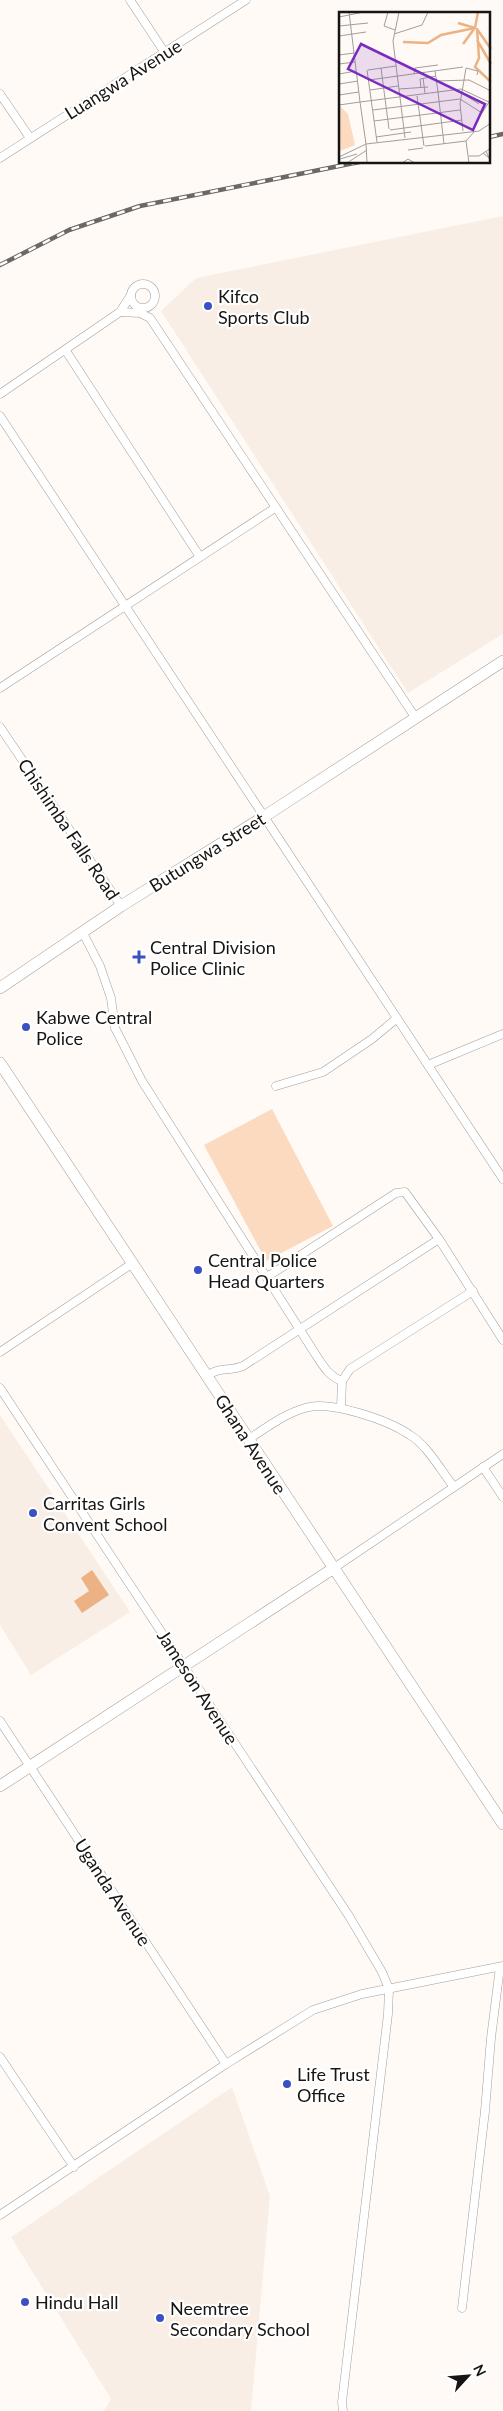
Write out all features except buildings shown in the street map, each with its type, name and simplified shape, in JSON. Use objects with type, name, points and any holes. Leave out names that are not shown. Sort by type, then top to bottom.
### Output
[{"type":"main road","name":"Butungwa Street","points":[[0,988],[121,906],[265,816],[503,661]]},
{"type":"main road","name":"Ghana Avenue","points":[[0,1063],[503,1824]]},
{"type":"main road","points":[[0,1786],[334,1568]]},
{"type":"street","points":[[130,0],[165,53]]},
{"type":"street","name":"Luangwa Avenue","points":[[0,158],[246,0]]},
{"type":"street","points":[[0,94],[30,138]]},
{"type":"street","points":[[0,394],[66,351],[120,312],[136,286],[147,285],[155,293],[149,306],[150,318],[415,717]]},
{"type":"street","points":[[131,295],[134,305],[149,306]]},
{"type":"street","points":[[131,312],[149,306]]},
{"type":"street","points":[[120,312],[140,313],[150,318]]},
{"type":"street","points":[[66,351],[200,557]]},
{"type":"street","points":[[0,416],[503,1179]]},
{"type":"street","points":[[0,688],[275,508]]},
{"type":"street","name":"Chishimba Falls Road","points":[[0,728],[121,906]]},
{"type":"street","points":[[84,932],[100,966],[111,998],[115,1028],[142,1081],[327,1371],[334,1378],[342,1381]]},
{"type":"street","points":[[276,1086],[323,1072],[372,1039],[396,1019]]},
{"type":"street","points":[[428,1065],[503,1034]]},
{"type":"street","points":[[267,1277],[400,1192],[408,1195],[473,1291],[503,1340]]},
{"type":"street","points":[[207,1376],[216,1369],[236,1369],[243,1366],[439,1240]]},
{"type":"street","points":[[0,1352],[133,1263]]},
{"type":"street","points":[[342,1407],[342,1381],[344,1375],[473,1291]]},
{"type":"street","name":"Jameson Avenue","points":[[0,1388],[349,1916],[382,1972],[389,1989]]},
{"type":"street","points":[[248,1439],[278,1420],[306,1407],[342,1407],[410,1435],[420,1444],[454,1487]]},
{"type":"street","points":[[334,1568],[503,1454]]},
{"type":"street","points":[[483,1467],[503,1497]]},
{"type":"street","name":"Uganda Avenue","points":[[0,1721],[226,2064]]},
{"type":"street","points":[[0,2215],[226,2064],[313,2010],[353,1996],[501,1966],[462,2308]]},
{"type":"street","points":[[343,2411],[342,2402],[388,2014],[389,1989]]},
{"type":"street","points":[[0,2057],[74,2167]]},
{"type":"shaded area","points":[[503,216],[503,634],[408,693],[161,311],[196,278]]},
{"type":"shaded area","points":[[272,1109],[333,1226],[266,1261],[204,1145]]},
{"type":"shaded area","name":"Carritas Girls Convent School","points":[[0,1415],[130,1612],[31,1675],[0,1625]]},
{"type":"shaded area","points":[[92,1570],[109,1595],[82,1613],[74,1601],[89,1591],[81,1578]]},
{"type":"shaded area","name":"Neemtree Secondary School","points":[[232,2087],[270,2196],[251,2411],[104,2411],[111,2399],[11,2237]]},
{"type":"railway","points":[[490,137],[503,134]]},
{"type":"railway","points":[[0,265],[69,230],[140,206],[349,164]]},
{"type":"place","name":"Kifco Sports Club","points":[[208,306]]},
{"type":"place","name":"Central Division Police Clinic","points":[[139,957]]},
{"type":"place","name":"Kabwe Central Police","points":[[26,1027]]},
{"type":"place","name":"Central Police Head Quarters","points":[[198,1270]]},
{"type":"place","name":"Carritas Girls Convent School","points":[[33,1513]]},
{"type":"place","name":"Life Trust Office","points":[[287,2084]]},
{"type":"place","name":"Hindu Hall","points":[[25,2302]]},
{"type":"place","name":"Neemtree Secondary School","points":[[160,2318]]}]
